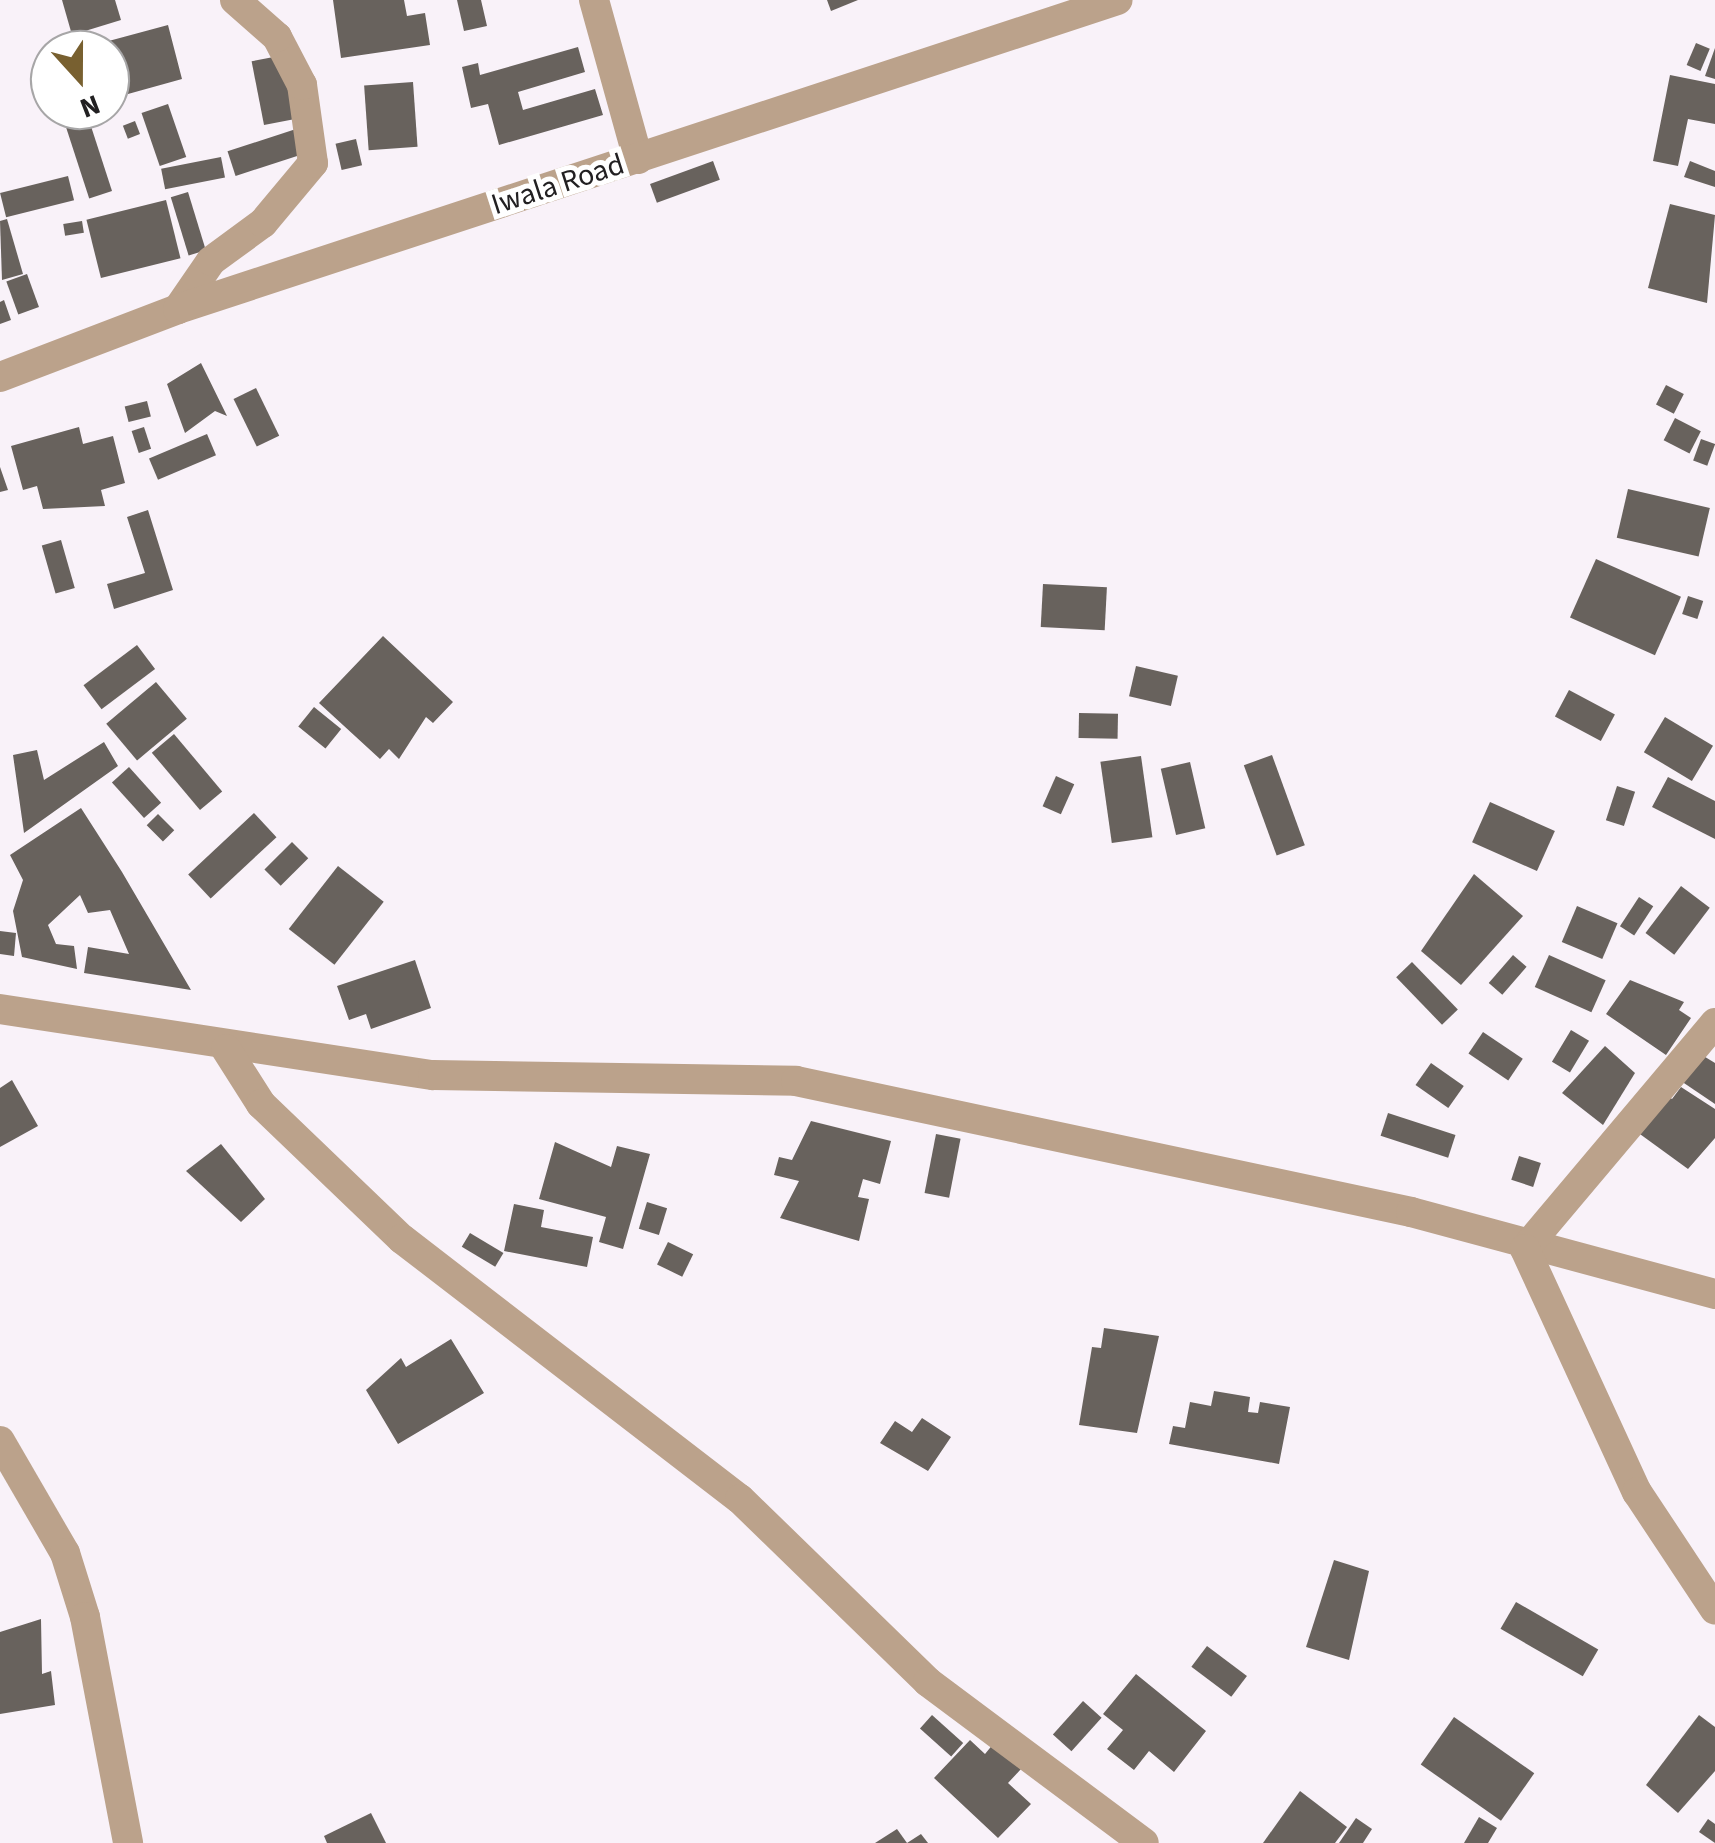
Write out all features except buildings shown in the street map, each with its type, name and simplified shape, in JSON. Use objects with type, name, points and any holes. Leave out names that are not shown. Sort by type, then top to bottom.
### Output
[{"type":"street","points":[[178,309],[211,261],[263,224],[313,163],[302,85],[277,38],[235,0]]},
{"type":"street","points":[[594,0],[638,159]]},
{"type":"street","name":"Iwala Road","points":[[0,377],[178,309],[1118,0]]},
{"type":"street","points":[[0,1009],[226,1049],[432,1075],[796,1082],[1411,1212],[1525,1249],[1715,1294]]},
{"type":"street","points":[[1525,1249],[1715,1023]]},
{"type":"street","points":[[226,1049],[261,1104],[402,1239],[740,1499],[928,1682],[1144,1843]]},
{"type":"street","points":[[1525,1249],[1637,1492],[1715,1610]]},
{"type":"street","points":[[0,1441],[64,1554],[85,1616],[128,1843]]}]
